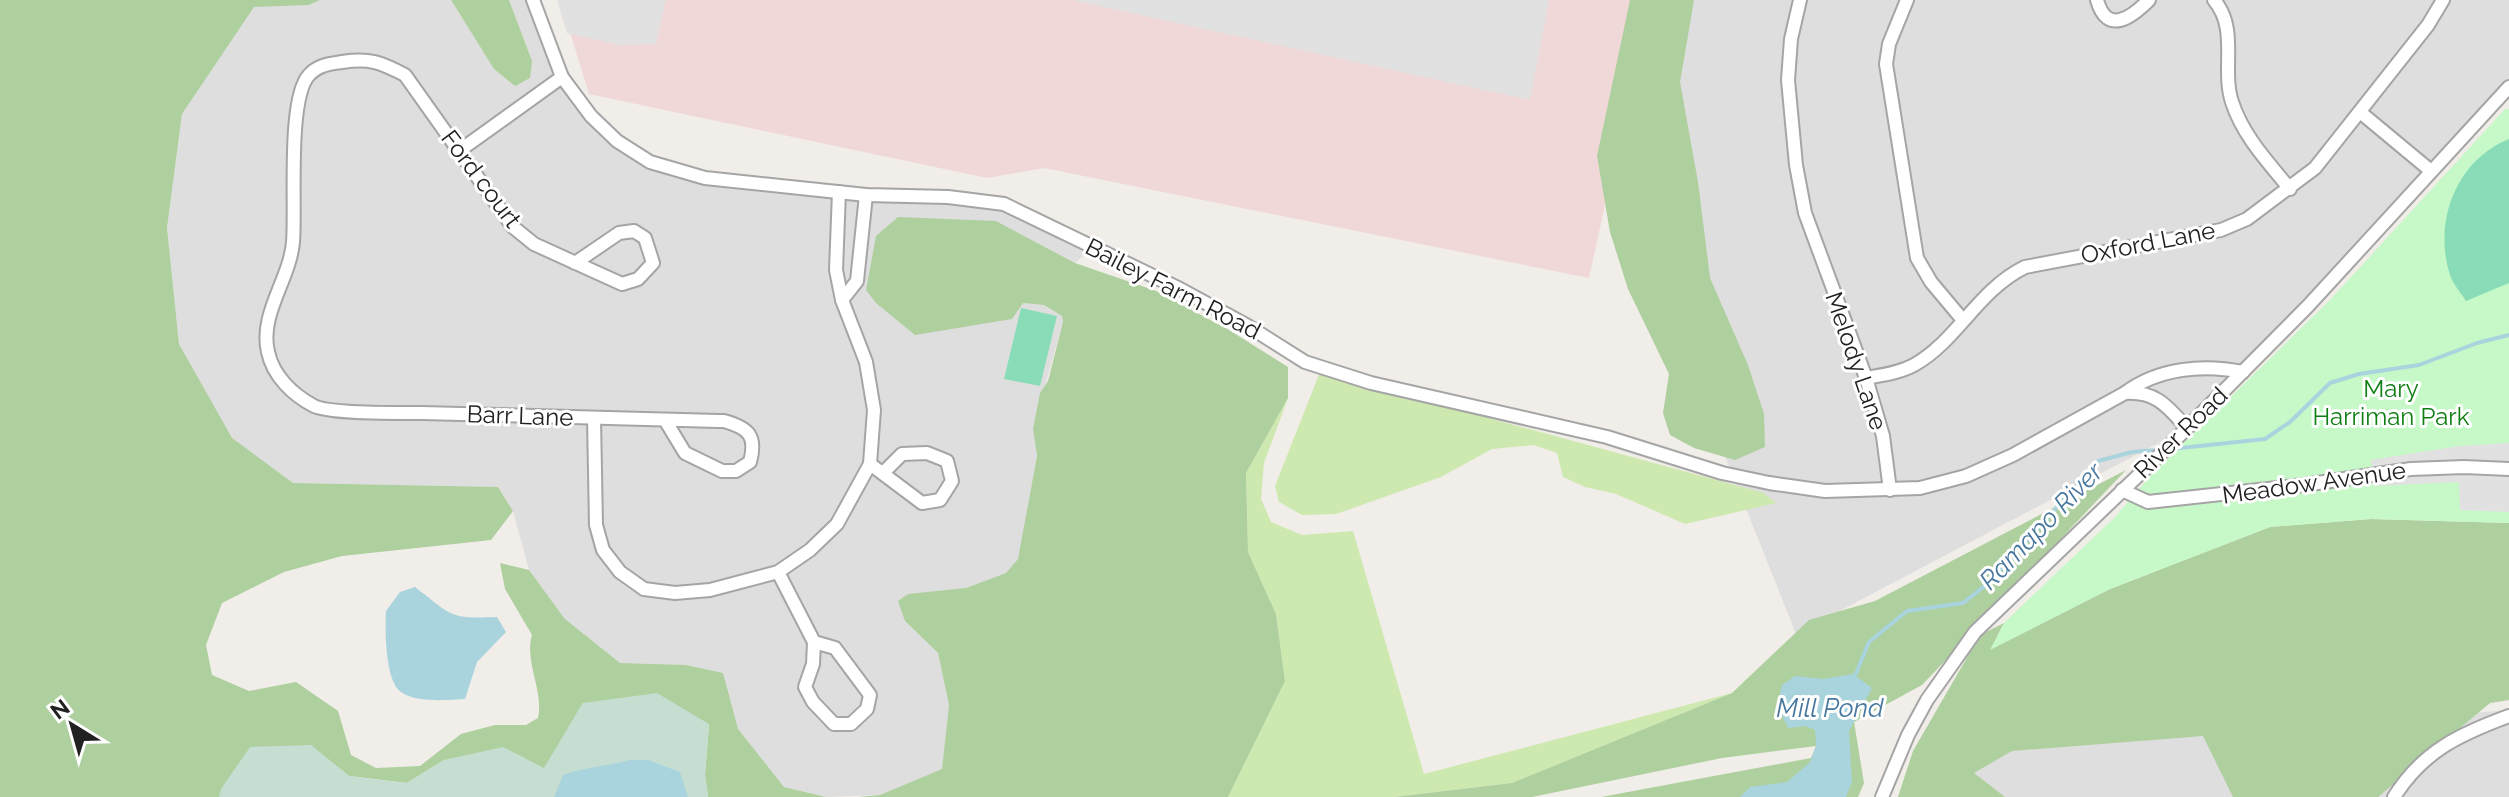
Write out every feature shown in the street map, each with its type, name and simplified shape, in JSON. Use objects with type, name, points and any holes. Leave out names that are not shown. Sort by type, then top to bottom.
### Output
[{"type":"street","name":"Bailey Farm Road","points":[[533,0],[562,77],[591,116],[617,141],[650,162],[705,178],[866,195],[948,197],[1004,204],[1180,289],[1305,362],[1371,383],[1607,437],[1722,473],[1825,491],[1890,490]]},
{"type":"street","name":"Melody Lane","points":[[1800,0],[1791,39],[1788,80],[1796,165],[1805,213],[1866,378],[1883,436],[1890,490]]},
{"type":"street","points":[[1907,0],[1889,44],[1886,64],[1914,244],[1923,271],[1962,319]]},
{"type":"street","points":[[2097,0],[2107,17],[2115,21],[2128,19],[2149,0]]},
{"type":"street","points":[[2214,0],[2219,5],[2228,30],[2230,98],[2236,115],[2248,136],[2290,189]]},
{"type":"street","name":"Oxford Lane","points":[[1866,378],[1898,372],[1915,364],[1935,349],[2004,277],[2025,267],[2221,230],[2247,219],[2315,168],[2428,25],[2443,0]]},
{"type":"street","name":"Barr Lane","points":[[405,75],[377,61],[357,60],[323,65],[308,76],[300,92],[296,122],[293,245],[274,297],[269,324],[267,351],[278,375],[296,395],[317,408],[594,418],[596,525],[603,550],[620,572],[644,589],[675,593],[710,590],[778,572],[810,550],[837,524],[870,464],[874,410],[866,362],[842,300],[836,270],[839,192]]},
{"type":"street","name":"Ford court","points":[[405,75],[513,227],[534,244],[575,263],[622,284],[638,279],[653,263],[645,238],[634,231],[619,233],[575,263]]},
{"type":"street","points":[[459,151],[562,77]]},
{"type":"street","name":"River Road","points":[[1882,797],[1908,735],[1927,700],[1975,632],[2243,372],[2509,87]]},
{"type":"street","points":[[2360,112],[2431,171]]},
{"type":"street","points":[[842,300],[857,281],[866,195]]},
{"type":"street","points":[[1890,490],[1920,488],[1966,476],[2013,455],[2141,382],[2164,374],[2221,368],[2243,372]]},
{"type":"street","points":[[2125,393],[2142,392],[2156,398],[2187,428]]},
{"type":"street","points":[[594,418],[724,421],[740,426],[751,437],[754,447],[750,462],[736,471],[722,471],[685,453],[665,420]]},
{"type":"street","points":[[870,464],[922,503],[940,500],[952,481],[947,461],[927,453],[902,454],[883,473]]},
{"type":"street","name":"Meadow Avenue","points":[[2122,490],[2148,502],[2289,487],[2411,469],[2509,469]]},
{"type":"street","points":[[778,572],[814,642],[813,664],[805,687],[813,702],[834,724],[851,724],[867,709],[870,695],[835,648],[814,642]]},
{"type":"street","points":[[2394,797],[2404,780],[2427,757],[2465,732],[2509,716]]},
{"type":"shaded area","points":[[320,0],[451,0],[494,69],[532,61],[509,0],[532,0],[562,77],[591,116],[650,162],[705,178],[1004,204],[1093,247],[1075,263],[995,221],[1023,303],[1044,305],[1062,316],[1063,322],[1033,429],[1037,456],[1019,559],[1006,573],[966,588],[905,621],[938,653],[949,705],[942,770],[880,795],[826,797],[784,787],[738,730],[722,673],[686,665],[620,663],[565,619],[529,570],[513,511],[498,487],[293,483],[231,438],[179,344],[167,228],[182,114],[254,6],[309,5]]},
{"type":"shaded area","points":[[557,0],[666,0],[656,44],[619,45],[567,33]]},
{"type":"shaded area","points":[[560,0],[1650,0],[1589,278],[1044,168],[987,178],[589,94]]},
{"type":"shaded area","points":[[1072,0],[1549,0],[1530,100]]},
{"type":"shaded area","points":[[1684,0],[2509,0],[2509,87],[2187,428],[1796,634],[1613,175]]},
{"type":"shaded area","points":[[2509,443],[2509,512],[2460,510],[2459,482],[2374,486],[2371,460],[2459,446]]},
{"type":"shaded area","points":[[2509,710],[2509,797],[1931,797],[2012,751]]},
{"type":"green space","points":[[0,0],[320,0],[309,5],[254,7],[182,114],[167,228],[179,344],[232,438],[293,483],[498,487],[513,511],[491,540],[342,556],[284,572],[222,603],[206,645],[212,675],[249,691],[296,682],[338,711],[351,755],[376,768],[420,766],[461,734],[495,725],[526,725],[538,718],[539,708],[530,655],[532,635],[505,589],[500,563],[529,570],[565,619],[620,663],[686,665],[723,673],[738,729],[784,787],[826,797],[708,797],[705,775],[709,724],[583,703],[544,769],[444,760],[407,783],[349,776],[310,745],[219,797],[0,797]]},
{"type":"green space","points":[[451,0],[509,0],[532,61],[530,78],[515,86],[494,69]]},
{"type":"green space","points":[[1630,0],[1694,0],[1680,82],[1698,182],[1710,278],[1748,365],[1764,414],[1765,447],[1735,460],[1694,448],[1670,435],[1663,413],[1669,374],[1628,289],[1610,232],[1597,156]]},
{"type":"green space","name":"Mary Harriman Park","points":[[2505,109],[2509,109],[2509,523],[2371,519],[2270,527],[2110,589],[1990,650],[2004,623],[2115,517],[2151,475],[2331,299]]},
{"type":"green space","points":[[2509,139],[2509,283],[2466,301],[2451,278],[2445,255],[2447,214],[2453,195],[2475,162]]},
{"type":"green space","points":[[898,217],[996,221],[1075,263],[1156,291],[1229,330],[1288,367],[1288,398],[1246,473],[1248,552],[1276,614],[1285,681],[1228,797],[858,797],[880,795],[942,769],[949,705],[938,653],[905,621],[898,601],[908,594],[966,588],[1006,573],[1018,559],[1037,456],[1033,429],[1040,393],[1048,381],[1063,322],[1062,316],[1044,305],[1023,303],[1012,319],[915,335],[876,303],[866,290],[876,236]]},
{"type":"green space","points":[[1021,308],[1057,316],[1040,386],[1004,379]]},
{"type":"green space","points":[[1320,372],[1764,493],[1776,503],[1685,524],[1616,494],[1585,487],[1563,477],[1557,453],[1534,445],[1492,449],[1441,477],[1336,514],[1302,515],[1279,502],[1275,486]]},
{"type":"green space","points":[[1288,398],[1264,463],[1261,499],[1271,522],[1302,535],[1353,531],[1424,774],[1732,693],[1512,783],[1394,797],[1228,797],[1285,681],[1276,614],[1248,552],[1246,473]]},
{"type":"green space","points":[[2126,470],[1922,685],[1854,722],[1864,783],[1858,797],[1601,797],[1811,758],[1816,746],[1722,758],[1532,797],[1394,797],[1512,783],[1732,693],[1809,620],[1875,601]]},
{"type":"green space","points":[[2371,519],[2509,523],[2509,700],[2490,703],[2378,797],[2233,797],[2203,736],[2012,751],[1974,773],[2005,797],[1898,797],[1913,751],[1980,635],[2004,623],[1991,649],[2110,589],[2270,527]]},
{"type":"green space","points":[[657,693],[709,724],[705,775],[708,797],[219,797],[221,789],[250,747],[311,745],[349,776],[407,783],[444,760],[503,747],[544,768],[583,703]]},
{"type":"water","points":[[415,587],[452,614],[497,617],[506,632],[477,662],[465,699],[415,698],[407,696],[396,686],[387,654],[386,611],[400,592]]},
{"type":"water","name":"Mill Pond","points":[[1853,674],[1872,688],[1849,731],[1852,782],[1846,797],[1740,797],[1750,787],[1787,782],[1810,762],[1816,746],[1815,730],[1805,726],[1788,728],[1777,705],[1782,685],[1795,676],[1823,679]]},
{"type":"water","points":[[630,760],[648,760],[680,772],[688,797],[554,797],[563,775]]},
{"type":"waterway","name":"Ramapo River","points":[[2171,449],[2265,439],[2290,422],[2330,383],[2359,374],[2419,365],[2477,343],[2509,335]]},
{"type":"waterway","name":"Ramapo River","points":[[1854,678],[1869,642],[1907,611],[1963,603],[1991,581],[2098,461],[2132,452],[2158,450]]}]
